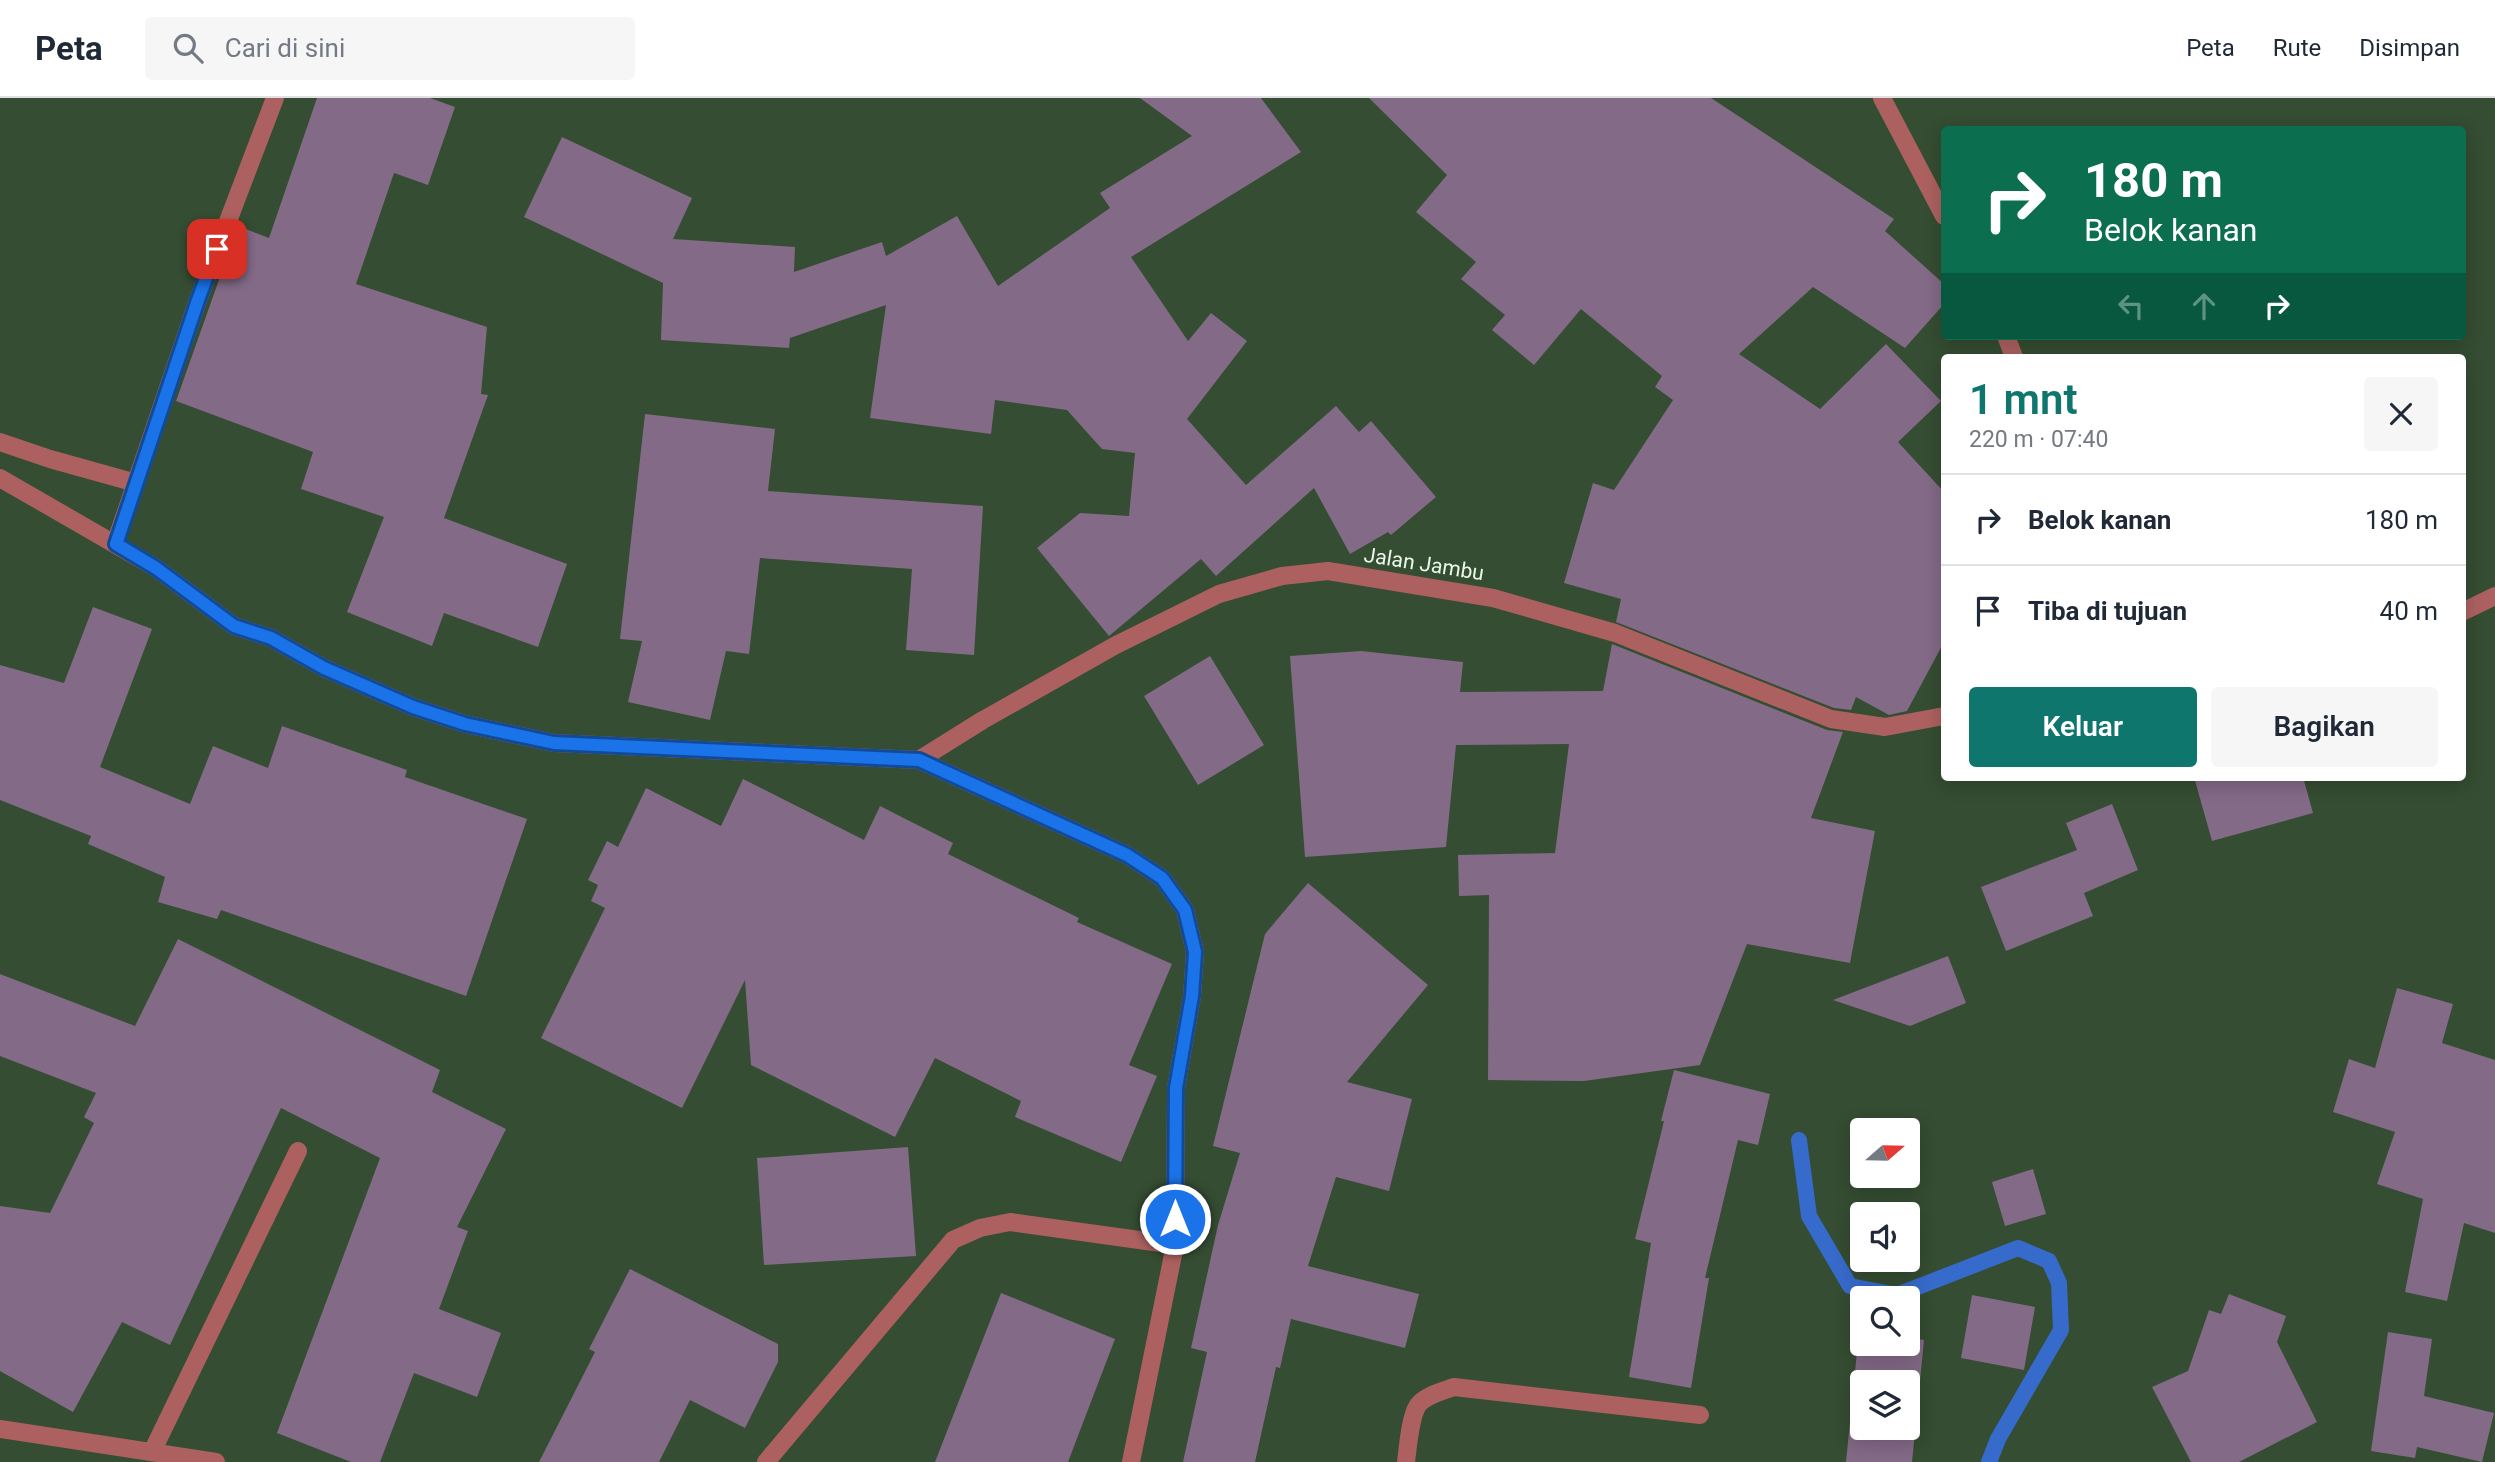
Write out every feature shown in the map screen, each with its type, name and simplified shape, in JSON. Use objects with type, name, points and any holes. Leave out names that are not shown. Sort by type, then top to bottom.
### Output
[{"type":"street","points":[[116,544],[198,300],[275,98]]},
{"type":"street","points":[[1882,98],[1941,210]]},
{"type":"street","points":[[0,442],[136,483]]},
{"type":"street","points":[[0,478],[156,568],[234,626],[271,638],[324,668],[413,707],[465,724],[554,743],[919,760],[1127,855],[1162,878],[1185,910],[1195,952],[1192,996],[1176,1088],[1175,1245],[1131,1462]]},
{"type":"street","name":"Jalan Jambu","points":[[919,760],[983,720],[1104,652],[1219,594],[1282,576],[1328,572],[1493,597],[1615,633],[1831,719],[1885,727],[1941,717]]},
{"type":"street","points":[[2466,610],[2495,596]]},
{"type":"street","points":[[152,1452],[298,1151]]},
{"type":"street","points":[[766,1462],[953,1240],[980,1228],[1010,1222],[1175,1245]]},
{"type":"street","points":[[1406,1462],[1418,1405],[1431,1395],[1454,1387],[1700,1415]]},
{"type":"street","points":[[0,1429],[216,1462]]},
{"type":"building","points":[[317,98],[430,98],[455,107],[428,185],[394,173],[356,284],[487,327],[481,394],[488,395],[444,518],[567,564],[538,647],[444,613],[432,646],[347,612],[384,517],[301,489],[313,452],[176,401],[238,226],[269,238]]},
{"type":"building","points":[[1140,98],[1261,98],[1301,152],[1131,257],[1188,341],[1211,313],[1247,341],[1187,419],[1246,485],[1336,406],[1359,432],[1371,421],[1436,497],[1391,535],[1388,532],[1350,554],[1314,488],[1216,576],[1201,559],[1109,636],[1037,548],[1080,513],[1129,516],[1135,453],[1102,449],[1067,410],[995,400],[991,434],[870,418],[886,305],[790,338],[789,348],[661,340],[663,283],[524,217],[562,137],[692,198],[673,239],[795,247],[794,272],[882,242],[886,256],[957,216],[998,286],[1110,208],[1100,193],[1192,136]]},
{"type":"building","points":[[1369,98],[1711,98],[1894,219],[1885,231],[1941,281],[1941,307],[1905,348],[1813,287],[1739,354],[1820,409],[1886,344],[1941,401],[1898,442],[1941,489],[1941,648],[1907,711],[1889,715],[1856,697],[1851,710],[1834,708],[1616,622],[1621,599],[1564,583],[1593,483],[1614,490],[1673,400],[1655,387],[1662,376],[1581,309],[1534,365],[1492,330],[1505,315],[1461,279],[1476,262],[1416,212],[1447,175]]},
{"type":"building","points":[[645,414],[775,429],[768,491],[983,506],[974,655],[906,650],[912,569],[760,558],[749,654],[726,651],[710,720],[628,702],[642,641],[620,639]]},
{"type":"building","points":[[93,607],[152,629],[100,767],[190,804],[213,746],[268,768],[282,726],[407,770],[405,777],[527,819],[466,996],[221,910],[217,919],[158,902],[165,877],[88,844],[91,836],[0,800],[0,665],[64,683]]},
{"type":"building","points":[[1612,644],[1827,730],[1843,732],[1811,818],[1875,831],[1850,963],[1747,944],[1700,1065],[1584,1081],[1488,1080],[1489,895],[1459,896],[1458,855],[1555,853],[1569,744],[1456,745],[1446,847],[1305,857],[1290,656],[1361,651],[1463,662],[1460,692],[1603,691]]},
{"type":"building","points":[[1210,656],[1264,745],[1198,785],[1144,696]]},
{"type":"building","points":[[743,779],[864,840],[880,806],[953,843],[948,854],[1079,918],[1077,922],[1172,964],[1129,1065],[1157,1076],[1121,1162],[1015,1117],[1021,1101],[935,1058],[895,1137],[751,1065],[745,980],[682,1108],[541,1038],[605,908],[591,901],[598,885],[588,880],[607,841],[618,847],[646,788],[721,826]]},
{"type":"building","points":[[2195,781],[2304,781],[2313,813],[2212,841]]},
{"type":"building","points":[[2112,804],[2138,870],[2084,893],[2093,916],[2006,951],[1981,887],[2077,850],[2066,823]]},
{"type":"building","points":[[1308,883],[1428,985],[1347,1082],[1412,1099],[1389,1191],[1336,1177],[1308,1266],[1419,1294],[1405,1348],[1291,1319],[1280,1368],[1276,1367],[1255,1462],[1183,1462],[1207,1352],[1191,1348],[1218,1225],[1240,1153],[1213,1146],[1265,934]]},
{"type":"building","points":[[178,939],[440,1070],[432,1092],[506,1129],[457,1227],[468,1231],[439,1309],[501,1333],[477,1397],[414,1373],[380,1462],[351,1462],[277,1433],[380,1158],[281,1108],[170,1345],[122,1322],[73,1412],[0,1371],[0,1206],[50,1213],[94,1123],[84,1117],[96,1093],[0,1056],[0,974],[135,1026]]},
{"type":"building","points":[[1948,956],[1966,1003],[1910,1026],[1833,1000]]},
{"type":"building","points":[[2397,988],[2453,1004],[2442,1043],[2495,1060],[2495,1233],[2464,1223],[2447,1301],[2405,1292],[2423,1199],[2377,1184],[2395,1132],[2333,1112],[2349,1059],[2375,1068]]},
{"type":"building","points":[[1674,1070],[1770,1094],[1758,1145],[1738,1140],[1705,1278],[1709,1278],[1691,1388],[1629,1377],[1651,1243],[1635,1239]]},
{"type":"building","points":[[908,1147],[916,1256],[764,1265],[757,1158]]},
{"type":"building","points":[[2033,1169],[2046,1214],[2005,1226],[1992,1182]]},
{"type":"building","points":[[630,1269],[778,1344],[778,1362],[745,1428],[690,1400],[659,1462],[539,1462],[595,1352],[589,1349]]},
{"type":"building","points":[[1001,1293],[1115,1339],[1068,1462],[935,1462]]},
{"type":"building","points":[[2229,1294],[2286,1316],[2277,1342],[2317,1422],[2239,1462],[2191,1462],[2152,1387],[2188,1371],[2209,1310],[2221,1314]]},
{"type":"building","points":[[1972,1295],[2035,1307],[2024,1370],[1961,1358]]},
{"type":"building","points":[[2388,1332],[2432,1339],[2424,1396],[2494,1413],[2482,1462],[2417,1447],[2415,1458],[2371,1451]]},
{"type":"building","points":[[1920,1340],[1924,1340],[1920,1381],[1920,1370],[1855,1370],[1857,1356],[1920,1356]]},
{"type":"building","points":[[1850,1422],[1850,1440],[1914,1440],[1912,1462],[1846,1462]]},
{"type":"waterway","points":[[1799,1140],[1809,1216],[1850,1286],[1897,1295],[2018,1248],[2049,1261],[2059,1283],[2061,1330],[1998,1439],[1989,1462]]},
{"type":"route","points":[[217,249],[116,544],[156,568],[234,626],[271,638],[324,668],[413,707],[465,724],[554,743],[919,760],[1127,855],[1162,878],[1185,910],[1195,952],[1192,996],[1176,1088],[1175,1219]]}]
